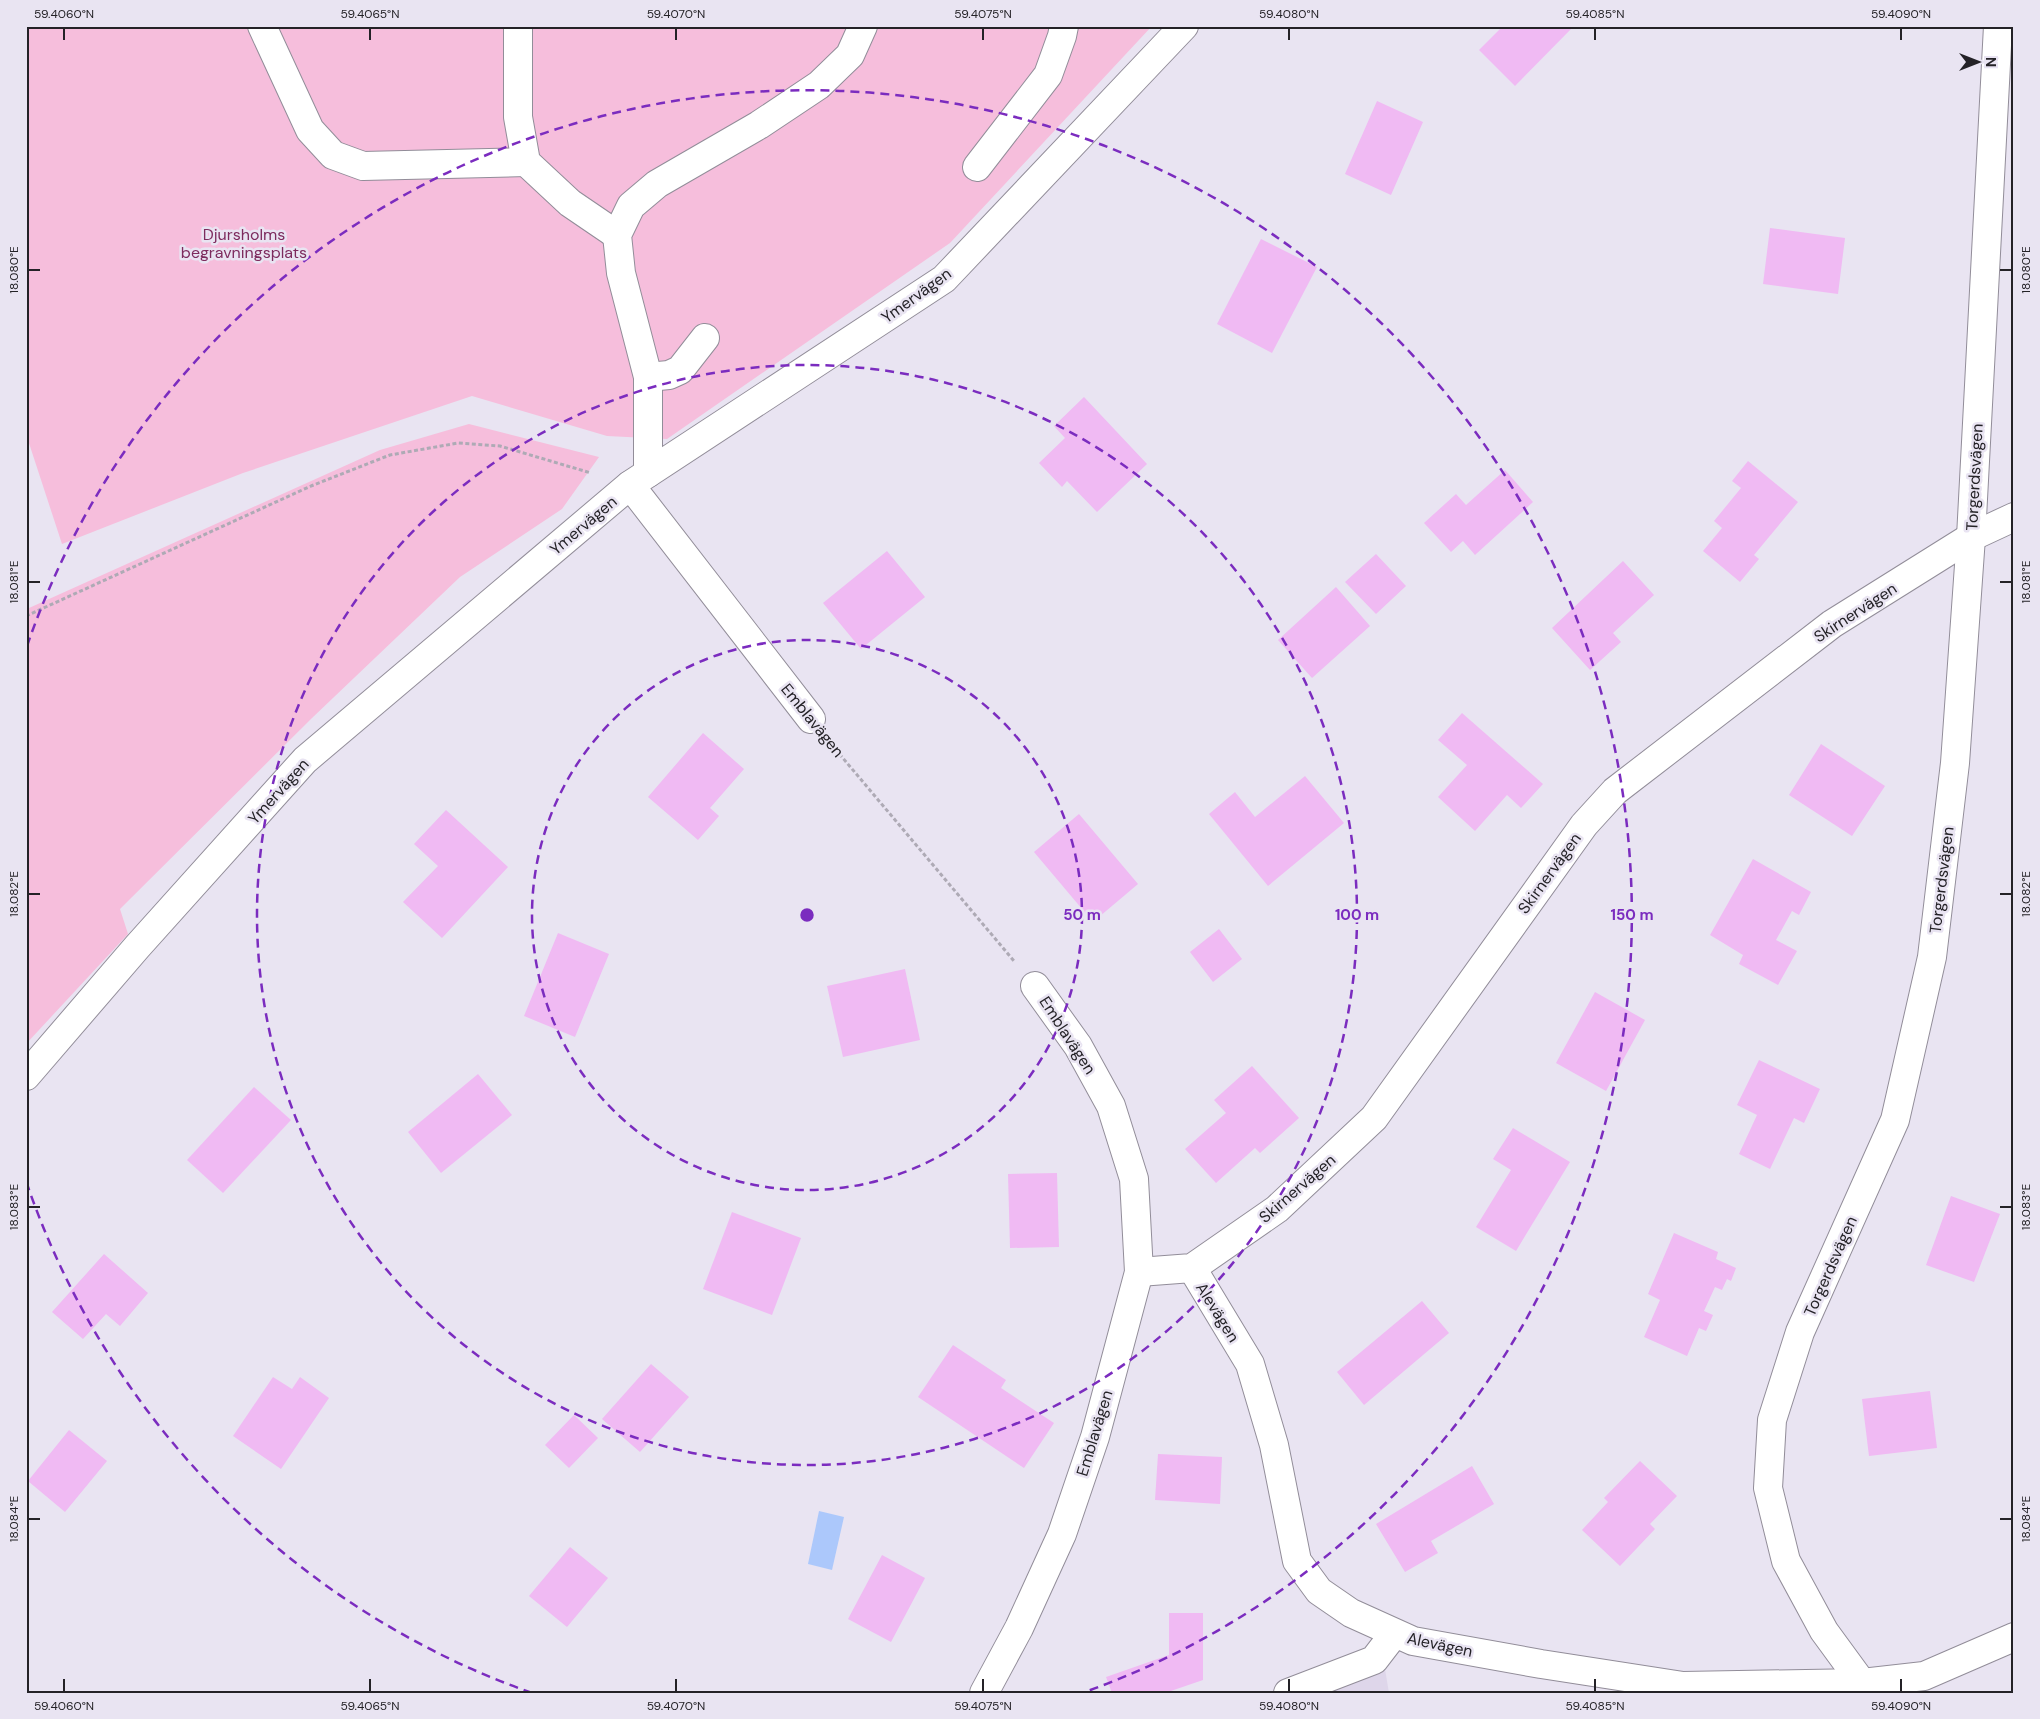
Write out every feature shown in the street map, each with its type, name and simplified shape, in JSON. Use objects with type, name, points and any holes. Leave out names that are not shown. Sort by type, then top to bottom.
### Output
[{"type":"street","points":[[262,26],[310,130],[333,155],[363,166],[526,162]]},
{"type":"street","points":[[639,479],[648,376],[621,274],[617,235],[631,206],[657,184],[758,125],[818,85],[850,54],[863,26]]},
{"type":"street","points":[[977,167],[1048,74],[1064,26]]},
{"type":"street","name":"Ymervägen","points":[[26,1076],[137,947],[305,760],[639,479],[944,279],[1184,26]]},
{"type":"street","name":"Torgerdsvägen","points":[[1862,1683],[1824,1631],[1786,1561],[1768,1488],[1772,1420],[1800,1332],[1895,1120],[1932,957],[1955,763],[1971,537],[1998,26]]},
{"type":"street","points":[[518,27],[518,117],[526,162],[570,203],[617,235]]},
{"type":"street","points":[[648,376],[669,375],[680,370],[705,338]]},
{"type":"street","name":"Emblavägen","points":[[639,479],[811,719]]},
{"type":"street","name":"Skirnervägen","points":[[1192,1268],[1277,1209],[1374,1118],[1584,825],[1616,791],[1832,624],[1971,537],[2014,517]]},
{"type":"street","name":"Emblavägen","points":[[984,1693],[1019,1628],[1062,1534],[1095,1437],[1139,1272],[1134,1179],[1111,1106],[1078,1046],[1035,986]]},
{"type":"street","points":[[1139,1272],[1192,1268]]},
{"type":"street","name":"Alevägen","points":[[1192,1268],[1250,1364],[1274,1444],[1297,1561],[1319,1591],[1351,1613],[1394,1634],[1413,1641],[1541,1664],[1683,1686],[1862,1683],[1924,1676],[2014,1637]]},
{"type":"street","points":[[1288,1693],[1374,1660],[1394,1634]]},
{"type":"path","points":[[26,616],[311,486],[390,455],[458,443],[500,446],[639,479]]},
{"type":"path","name":"Emblavägen","points":[[811,719],[1035,986]]},
{"type":"shaded area","points":[[1384,1663],[1389,1693],[1303,1693]]},
{"type":"green space","name":"Djursholms begravningsplats","points":[[26,26],[1152,26],[950,243],[667,439],[607,436],[472,396],[243,473],[62,544],[26,434]]},
{"type":"green space","points":[[469,424],[599,457],[562,509],[460,577],[312,718],[120,909],[128,934],[26,1044],[26,600],[29,608],[380,450]]},
{"type":"water","points":[[819,1511],[844,1517],[832,1570],[808,1564]]},
{"type":"building","points":[[1503,26],[1574,26],[1515,86],[1479,50]]},
{"type":"building","points":[[1377,101],[1423,122],[1391,195],[1345,174]]},
{"type":"building","points":[[1770,228],[1845,238],[1838,294],[1763,284]]},
{"type":"building","points":[[1261,239],[1317,267],[1272,353],[1217,324]]},
{"type":"building","points":[[1084,397],[1147,464],[1097,512],[1067,481],[1062,487],[1039,463],[1065,438],[1054,426]]},
{"type":"building","points":[[1748,461],[1798,502],[1754,555],[1759,559],[1740,582],[1703,551],[1722,528],[1714,521],[1741,488],[1732,481]]},
{"type":"building","points":[[1505,470],[1533,502],[1475,555],[1463,541],[1451,552],[1424,523],[1456,494],[1466,505]]},
{"type":"building","points":[[887,551],[925,597],[861,649],[823,603]]},
{"type":"building","points":[[1376,554],[1406,586],[1376,614],[1345,582]]},
{"type":"building","points":[[1623,561],[1654,595],[1613,633],[1621,642],[1590,670],[1552,628]]},
{"type":"building","points":[[1336,587],[1370,626],[1312,678],[1278,640]]},
{"type":"building","points":[[1462,713],[1543,784],[1521,808],[1507,795],[1475,831],[1438,797],[1467,765],[1438,740]]},
{"type":"building","points":[[703,733],[744,769],[710,808],[719,816],[698,840],[648,797]]},
{"type":"building","points":[[1821,744],[1885,786],[1852,836],[1789,795]]},
{"type":"building","points":[[1305,776],[1344,823],[1268,886],[1209,814],[1235,792],[1255,817]]},
{"type":"building","points":[[446,810],[508,867],[442,938],[403,902],[438,866],[414,844]]},
{"type":"building","points":[[1079,814],[1138,884],[1093,922],[1034,852]]},
{"type":"building","points":[[1753,859],[1811,892],[1799,915],[1792,911],[1776,940],[1797,951],[1778,985],[1739,964],[1743,955],[1710,935]]},
{"type":"building","points":[[1219,929],[1242,959],[1213,982],[1190,952]]},
{"type":"building","points":[[558,933],[609,954],[575,1037],[524,1016]]},
{"type":"building","points":[[905,969],[920,1040],[843,1057],[827,986]]},
{"type":"building","points":[[1595,992],[1645,1020],[1606,1091],[1556,1063]]},
{"type":"building","points":[[1759,1060],[1820,1089],[1804,1123],[1794,1118],[1770,1169],[1739,1154],[1757,1115],[1737,1105]]},
{"type":"building","points":[[1252,1066],[1299,1118],[1260,1153],[1255,1148],[1216,1183],[1185,1149],[1226,1113],[1214,1100]]},
{"type":"building","points":[[478,1074],[512,1115],[441,1173],[408,1132]]},
{"type":"building","points":[[254,1087],[291,1120],[223,1193],[187,1160]]},
{"type":"building","points":[[1513,1128],[1570,1162],[1516,1251],[1476,1227],[1511,1170],[1493,1159]]},
{"type":"building","points":[[1057,1173],[1059,1247],[1010,1248],[1008,1174]]},
{"type":"building","points":[[1951,1196],[2000,1214],[1974,1282],[1926,1265]]},
{"type":"building","points":[[732,1212],[801,1238],[772,1315],[703,1289]]},
{"type":"building","points":[[1674,1233],[1718,1252],[1716,1259],[1736,1268],[1731,1281],[1727,1279],[1722,1290],[1715,1287],[1704,1311],[1713,1315],[1706,1331],[1699,1328],[1687,1356],[1644,1337],[1660,1300],[1648,1294]]},
{"type":"building","points":[[104,1254],[148,1293],[120,1326],[106,1314],[83,1339],[52,1312]]},
{"type":"building","points":[[1422,1301],[1449,1333],[1364,1405],[1337,1372]]},
{"type":"building","points":[[953,1345],[1006,1380],[1001,1388],[1054,1423],[1024,1468],[918,1397]]},
{"type":"building","points":[[651,1364],[689,1397],[640,1452],[602,1419]]},
{"type":"building","points":[[273,1377],[292,1389],[300,1377],[329,1398],[281,1469],[233,1436]]},
{"type":"building","points":[[1930,1391],[1937,1448],[1869,1456],[1862,1399]]},
{"type":"building","points":[[574,1415],[598,1438],[569,1468],[545,1445]]},
{"type":"building","points":[[69,1430],[107,1461],[65,1512],[28,1481]]},
{"type":"building","points":[[1158,1454],[1222,1457],[1220,1504],[1155,1500]]},
{"type":"building","points":[[1640,1461],[1677,1496],[1650,1524],[1655,1529],[1620,1566],[1582,1530],[1608,1502],[1604,1498]]},
{"type":"building","points":[[1472,1466],[1494,1504],[1431,1541],[1438,1553],[1405,1572],[1376,1524]]},
{"type":"building","points":[[570,1547],[608,1578],[567,1627],[529,1596]]},
{"type":"building","points":[[882,1555],[925,1578],[891,1642],[848,1619]]},
{"type":"building","points":[[1169,1613],[1203,1613],[1203,1680],[1165,1693],[1112,1693],[1106,1677],[1169,1655]]}]
